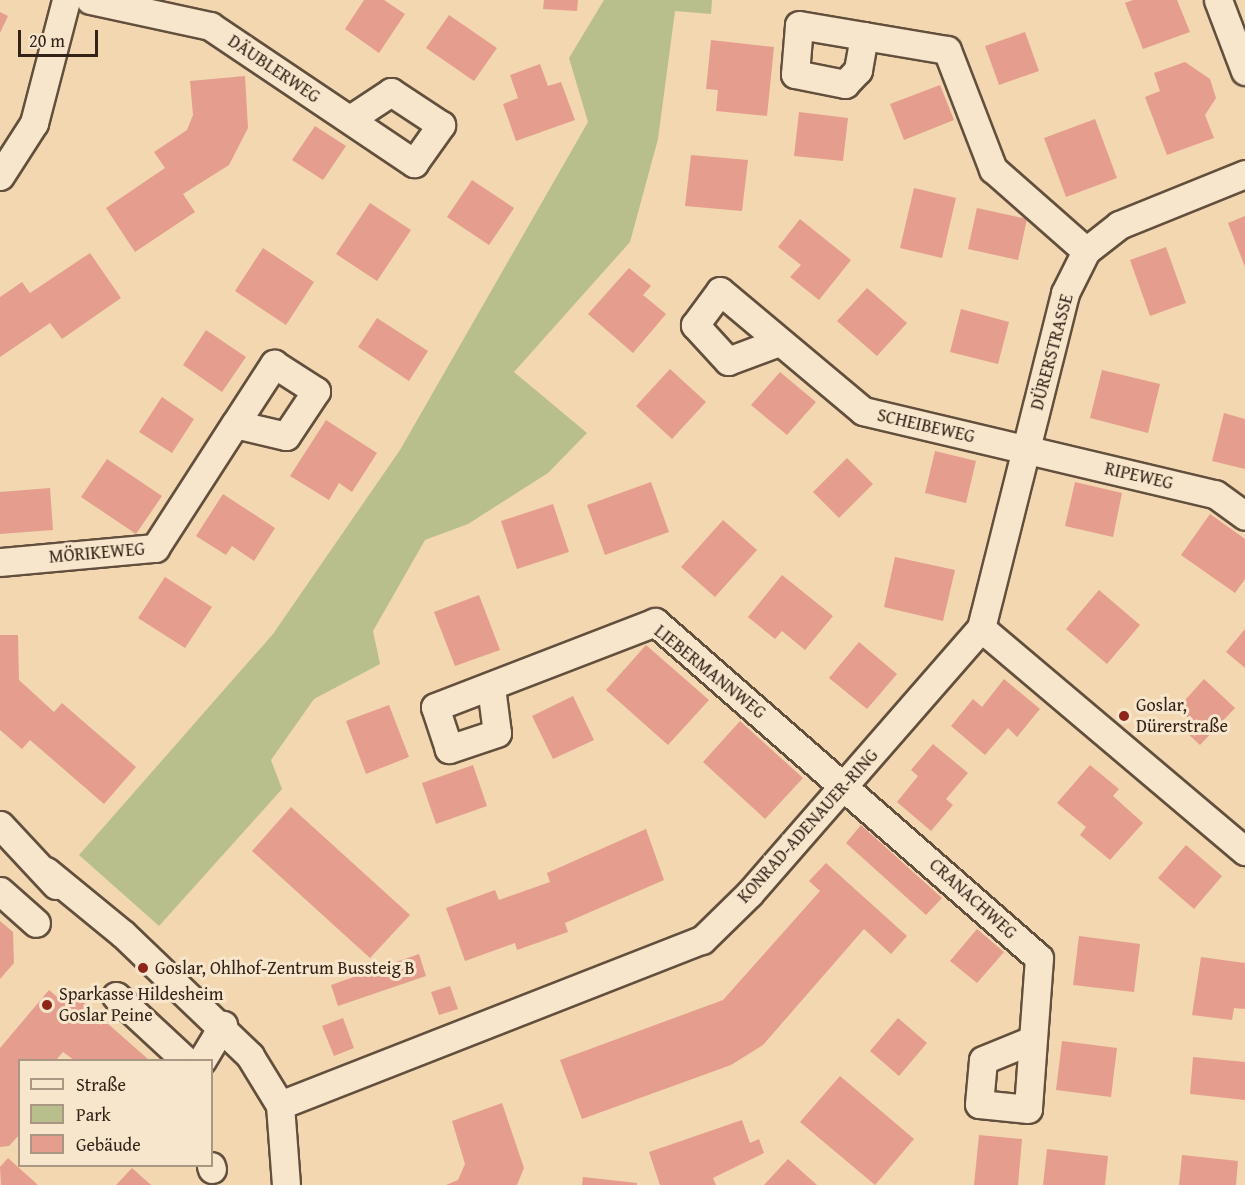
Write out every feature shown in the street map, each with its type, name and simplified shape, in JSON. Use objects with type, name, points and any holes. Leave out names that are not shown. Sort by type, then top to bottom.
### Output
[{"type":"street","points":[[0,176],[34,123],[66,0]]},
{"type":"street","name":"DÄUBLERWEG","points":[[90,0],[210,26],[350,119]]},
{"type":"street","points":[[1218,0],[1245,71]]},
{"type":"street","points":[[864,36],[947,50],[993,169],[1086,251]]},
{"type":"street","name":"DÜRERSTRASSE","points":[[981,628],[1065,293],[1086,251],[1119,225],[1245,174]]},
{"type":"street","name":"SCHEIBEWEG","points":[[776,343],[863,411],[1027,450]]},
{"type":"street","name":"MÖRIKEWEG","points":[[0,562],[155,548],[235,424]]},
{"type":"street","name":"RIPEWEG","points":[[1027,450],[1215,494],[1245,516]]},
{"type":"street","name":"LIEBERMANNWEG","points":[[491,687],[655,622],[846,786]]},
{"type":"street","points":[[981,628],[1245,851]]},
{"type":"street","name":"KONRAD-ADENAUER-RING","points":[[280,1105],[702,940],[846,786],[981,628]]},
{"type":"street","name":"CRANACHWEG","points":[[846,786],[1039,958],[1032,1040]]},
{"type":"street","points":[[0,825],[45,871],[223,1025],[250,1056],[280,1105],[286,1185]]},
{"type":"street","points":[[0,891],[36,923]]},
{"type":"street","points":[[116,996],[184,1059]]},
{"type":"street","points":[[203,1059],[223,1025]]},
{"type":"green space","points":[[604,0],[712,0],[711,14],[675,11],[658,139],[630,242],[514,372],[587,433],[548,473],[468,524],[425,540],[373,631],[380,664],[314,699],[271,760],[282,789],[159,926],[79,855],[273,634],[400,450],[588,122],[569,58]]},
{"type":"building","points":[[364,0],[384,0],[405,14],[379,53],[345,29]]},
{"type":"building","points":[[544,0],[578,0],[577,11],[543,9]]},
{"type":"building","points":[[1133,0],[1177,0],[1190,32],[1143,49],[1125,3]]},
{"type":"building","points":[[0,12],[8,16],[0,33]]},
{"type":"building","points":[[449,15],[497,48],[474,81],[426,48]]},
{"type":"building","points":[[1025,32],[1039,71],[999,85],[985,46]]},
{"type":"building","points":[[711,40],[774,47],[767,116],[716,111],[718,90],[706,89]]},
{"type":"building","points":[[1185,62],[1210,79],[1216,98],[1205,115],[1214,138],[1167,155],[1145,97],[1160,91],[1154,73]]},
{"type":"building","points":[[540,64],[548,86],[561,82],[575,120],[516,141],[503,104],[518,98],[510,75]]},
{"type":"building","points":[[245,76],[248,128],[229,165],[183,194],[195,212],[135,252],[106,208],[165,168],[154,152],[187,130],[193,115],[190,81]]},
{"type":"building","points":[[940,85],[954,120],[904,140],[890,104]]},
{"type":"building","points":[[799,112],[848,118],[843,161],[794,156]]},
{"type":"building","points":[[1095,119],[1117,178],[1066,197],[1044,138]]},
{"type":"building","points":[[315,126],[346,146],[323,180],[292,160]]},
{"type":"building","points":[[691,155],[748,160],[742,211],[685,206]]},
{"type":"building","points":[[472,180],[514,208],[489,245],[447,217]]},
{"type":"building","points":[[914,188],[956,198],[942,258],[900,248]]},
{"type":"building","points":[[370,203],[411,230],[377,281],[336,254]]},
{"type":"building","points":[[977,208],[1027,219],[1018,260],[968,249]]},
{"type":"building","points":[[1245,216],[1245,267],[1228,223]]},
{"type":"building","points":[[800,219],[851,260],[819,300],[790,277],[801,265],[778,247]]},
{"type":"building","points":[[1166,247],[1186,303],[1150,316],[1130,260]]},
{"type":"building","points":[[263,248],[314,282],[286,325],[235,291]]},
{"type":"building","points":[[90,253],[121,298],[62,339],[50,323],[0,357],[0,297],[22,282],[30,293]]},
{"type":"building","points":[[629,268],[651,286],[643,295],[666,314],[633,353],[588,314]]},
{"type":"building","points":[[867,288],[907,323],[877,356],[837,321]]},
{"type":"building","points":[[961,309],[1009,322],[998,364],[950,352]]},
{"type":"building","points":[[377,318],[428,351],[409,381],[358,347]]},
{"type":"building","points":[[206,330],[246,357],[222,392],[183,365]]},
{"type":"building","points":[[670,369],[706,402],[672,439],[636,406]]},
{"type":"building","points":[[1102,370],[1160,384],[1148,433],[1090,418]]},
{"type":"building","points":[[780,372],[816,402],[787,435],[751,405]]},
{"type":"building","points":[[162,397],[194,419],[172,453],[139,432]]},
{"type":"building","points":[[1224,413],[1245,419],[1245,469],[1212,461]]},
{"type":"building","points":[[326,420],[377,453],[352,492],[339,483],[329,500],[290,476]]},
{"type":"building","points":[[935,451],[976,461],[966,503],[925,493]]},
{"type":"building","points":[[847,458],[873,484],[839,518],[813,492]]},
{"type":"building","points":[[107,459],[162,496],[136,534],[81,497]]},
{"type":"building","points":[[651,482],[669,532],[605,555],[587,505]]},
{"type":"building","points":[[1075,482],[1122,493],[1113,537],[1065,526]]},
{"type":"building","points":[[50,488],[53,530],[0,534],[0,492]]},
{"type":"building","points":[[223,494],[275,528],[254,561],[232,546],[226,555],[196,536]]},
{"type":"building","points":[[553,504],[569,552],[517,569],[501,521]]},
{"type":"building","points":[[1210,514],[1245,539],[1245,579],[1235,593],[1181,555]]},
{"type":"building","points":[[723,520],[757,550],[715,597],[681,567]]},
{"type":"building","points":[[895,557],[955,570],[943,621],[884,607]]},
{"type":"building","points":[[782,575],[833,616],[805,650],[782,631],[775,639],[748,617]]},
{"type":"building","points":[[165,577],[212,607],[185,648],[138,618]]},
{"type":"building","points":[[1099,590],[1140,625],[1107,664],[1066,629]]},
{"type":"building","points":[[479,595],[500,650],[455,666],[434,612]]},
{"type":"building","points":[[1245,629],[1245,668],[1226,652]]},
{"type":"building","points":[[0,635],[18,635],[19,680],[54,712],[62,703],[136,767],[104,804],[30,740],[22,749],[0,730]]},
{"type":"building","points":[[859,642],[897,674],[867,709],[829,678]]},
{"type":"building","points":[[646,645],[709,700],[668,745],[606,690]]},
{"type":"building","points":[[1004,679],[1040,709],[1017,737],[1008,728],[985,755],[951,726],[973,699],[982,707]]},
{"type":"building","points":[[1204,679],[1235,708],[1200,745],[1185,731],[1193,722],[1178,708]]},
{"type":"building","points":[[573,696],[594,740],[553,759],[532,716]]},
{"type":"building","points":[[389,705],[409,757],[366,774],[346,721]]},
{"type":"building","points":[[740,721],[803,778],[765,819],[703,762]]},
{"type":"building","points":[[933,744],[968,773],[946,799],[953,805],[931,831],[897,802],[918,776],[911,770]]},
{"type":"building","points":[[473,765],[487,806],[436,824],[422,783]]},
{"type":"building","points":[[1090,765],[1119,789],[1113,796],[1143,823],[1110,860],[1080,835],[1086,827],[1057,803]]},
{"type":"building","points":[[291,807],[410,915],[370,958],[252,851]]},
{"type":"building","points":[[861,825],[942,898],[926,915],[846,843]]},
{"type":"building","points":[[646,829],[664,880],[565,923],[568,932],[517,950],[515,943],[465,961],[446,908],[495,890],[499,900],[550,882],[547,873]]},
{"type":"building","points":[[1186,845],[1222,876],[1194,909],[1158,878]]},
{"type":"building","points":[[826,863],[907,936],[891,954],[864,929],[763,1045],[731,1065],[582,1119],[560,1060],[723,1000],[820,891],[809,881]]},
{"type":"building","points":[[0,921],[13,932],[14,963],[0,979]]},
{"type":"building","points":[[977,929],[1004,952],[977,983],[950,961]]},
{"type":"building","points":[[1079,936],[1140,944],[1134,992],[1073,985]]},
{"type":"building","points":[[419,954],[426,976],[338,1006],[331,985]]},
{"type":"building","points":[[1201,957],[1245,963],[1245,1009],[1234,1008],[1232,1020],[1192,1015]]},
{"type":"building","points":[[450,986],[458,1009],[439,1015],[431,992]]},
{"type":"building","points":[[49,990],[63,1002],[72,992],[148,1059],[73,1059],[63,1052],[57,1059],[18,1059],[18,1136],[9,1146],[0,1147],[0,1048]]},
{"type":"building","points":[[343,1018],[354,1048],[334,1056],[322,1026]]},
{"type":"building","points":[[898,1018],[927,1043],[899,1076],[870,1051]]},
{"type":"building","points":[[1062,1041],[1117,1048],[1111,1097],[1056,1090]]},
{"type":"building","points":[[1193,1057],[1245,1062],[1245,1100],[1190,1094]]},
{"type":"building","points":[[840,1076],[914,1139],[875,1185],[800,1122]]},
{"type":"building","points":[[502,1103],[524,1168],[517,1185],[446,1185],[458,1180],[465,1164],[452,1121]]},
{"type":"building","points":[[742,1120],[750,1143],[759,1139],[764,1153],[713,1178],[716,1185],[660,1185],[649,1152]]},
{"type":"building","points":[[979,1135],[1022,1139],[1018,1185],[974,1185]]},
{"type":"building","points":[[1047,1149],[1108,1156],[1105,1185],[1043,1185]]},
{"type":"building","points":[[1182,1155],[1238,1161],[1236,1185],[1179,1185]]},
{"type":"building","points":[[8,1158],[38,1185],[1,1185],[0,1167]]},
{"type":"building","points":[[788,1159],[817,1185],[764,1185]]},
{"type":"building","points":[[132,1168],[151,1185],[116,1185]]},
{"type":"building","points":[[583,1177],[637,1183],[637,1185],[582,1185]]},
{"type":"place","name":"Goslar, Dürerstraße","points":[[1124,716]]},
{"type":"place","name":"Goslar, Ohlhof-Zentrum Bussteig B","points":[[143,968]]},
{"type":"place","name":"Sparkasse Hildesheim Goslar Peine","points":[[47,1005]]}]
